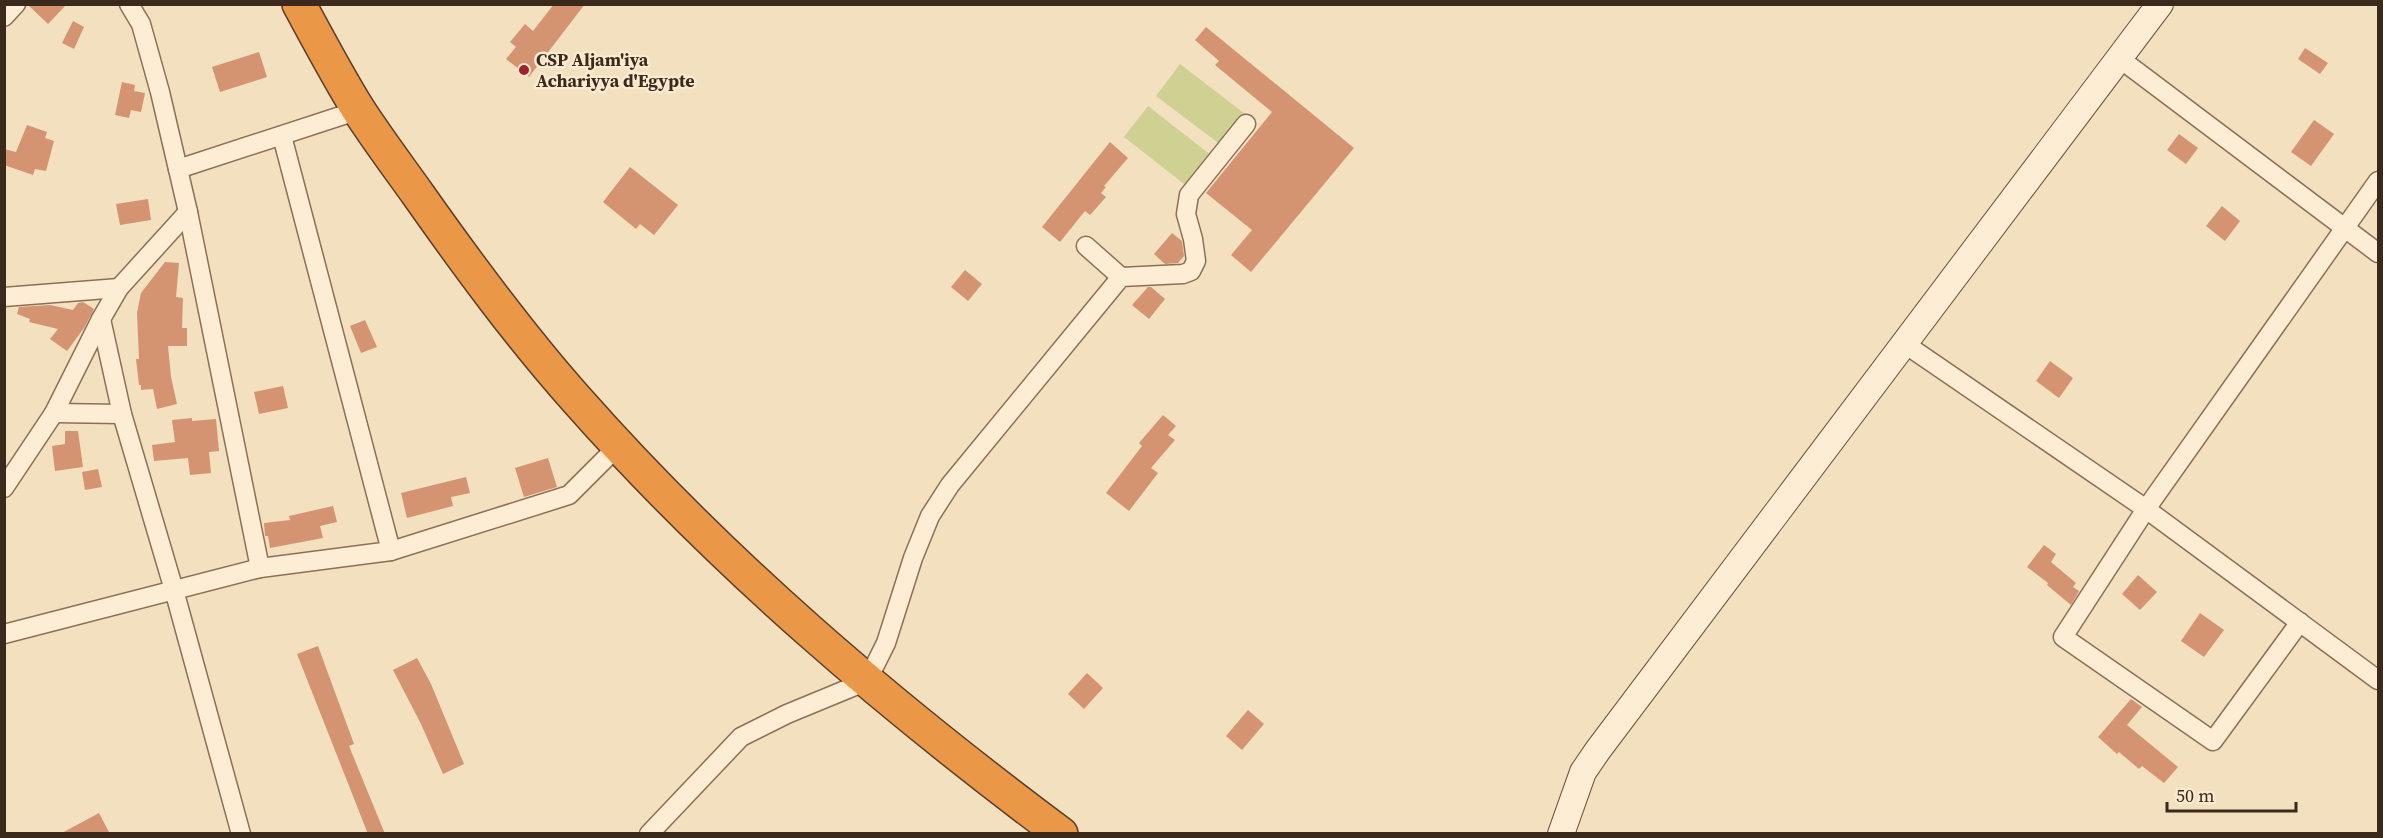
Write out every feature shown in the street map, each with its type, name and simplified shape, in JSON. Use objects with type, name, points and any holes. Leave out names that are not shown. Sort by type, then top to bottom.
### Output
[{"type":"highway","points":[[299,4],[359,110],[452,242],[576,399],[737,565],[867,681],[976,771],[1060,834]]},
{"type":"street","points":[[4,16],[16,4]]},
{"type":"street","points":[[129,4],[141,24],[188,212],[260,568]]},
{"type":"street","points":[[1561,834],[1583,772],[1598,750],[2160,4]]},
{"type":"street","points":[[2119,58],[2379,253]]},
{"type":"street","points":[[178,169],[359,110]]},
{"type":"street","points":[[1086,246],[1121,277],[1183,274],[1191,271],[1196,261],[1186,214],[1189,195],[1246,124]]},
{"type":"street","points":[[282,136],[391,551]]},
{"type":"street","points":[[2300,622],[2213,741],[2063,637],[2146,509],[2379,182]]},
{"type":"street","points":[[4,488],[54,413],[100,319],[119,288],[188,212]]},
{"type":"street","points":[[649,834],[741,737],[787,714],[867,681],[886,643],[900,595],[930,516],[950,485],[1121,277]]},
{"type":"street","points":[[4,297],[119,288]]},
{"type":"street","points":[[100,319],[122,414],[174,590],[241,834]]},
{"type":"street","points":[[1905,344],[2146,509],[2379,680]]},
{"type":"street","points":[[54,413],[122,414]]},
{"type":"street","points":[[4,634],[260,568],[391,551],[569,495],[619,445]]},
{"type":"green space","points":[[1180,64],[1245,114],[1221,145],[1156,96]]},
{"type":"green space","points":[[1148,106],[1212,156],[1188,187],[1124,137]]},
{"type":"building","points":[[27,4],[67,4],[48,24]]},
{"type":"building","points":[[554,4],[585,4],[529,77],[506,59],[516,47],[510,42],[525,24],[533,31]]},
{"type":"building","points":[[73,21],[84,27],[74,49],[62,43]]},
{"type":"building","points":[[1206,27],[1354,148],[1251,272],[1231,255],[1252,230],[1206,193],[1272,112],[1215,65],[1219,61],[1195,40]]},
{"type":"building","points":[[2305,48],[2328,63],[2320,74],[2298,59]]},
{"type":"building","points":[[259,52],[267,77],[220,92],[212,67]]},
{"type":"building","points":[[122,82],[135,85],[134,91],[145,93],[141,112],[131,110],[129,118],[115,115]]},
{"type":"building","points":[[2314,120],[2334,134],[2311,166],[2291,152]]},
{"type":"building","points":[[27,125],[47,132],[45,138],[54,141],[46,171],[35,169],[33,175],[4,165],[4,149],[16,152]]},
{"type":"building","points":[[2179,134],[2198,148],[2186,164],[2167,150]]},
{"type":"building","points":[[1110,142],[1128,158],[1104,186],[1106,187],[1101,193],[1106,197],[1090,215],[1085,211],[1060,242],[1042,227]]},
{"type":"building","points":[[630,167],[678,205],[654,235],[640,224],[636,229],[603,202]]},
{"type":"building","points":[[148,199],[151,220],[120,225],[116,204]]},
{"type":"building","points":[[2222,206],[2240,221],[2225,241],[2206,226]]},
{"type":"building","points":[[1172,233],[1182,241],[1184,256],[1178,263],[1165,264],[1154,254]]},
{"type":"building","points":[[165,262],[179,263],[176,297],[183,298],[182,328],[187,328],[187,346],[168,346],[177,404],[157,409],[153,389],[141,390],[141,385],[139,385],[136,359],[139,359],[137,313],[141,293]]},
{"type":"building","points":[[965,270],[982,284],[968,301],[951,287]]},
{"type":"building","points":[[1148,287],[1165,299],[1149,319],[1132,305]]},
{"type":"building","points":[[83,302],[94,309],[84,328],[67,351],[50,339],[58,329],[29,322],[30,319],[17,314],[19,307],[50,305],[73,310],[78,303]]},
{"type":"building","points":[[365,320],[377,347],[361,353],[350,326]]},
{"type":"building","points":[[2050,361],[2073,378],[2059,398],[2036,381]]},
{"type":"building","points":[[283,386],[288,408],[259,414],[254,392]]},
{"type":"building","points":[[1163,415],[1176,426],[1168,435],[1175,440],[1151,468],[1158,473],[1129,511],[1106,493],[1142,446],[1139,443]]},
{"type":"building","points":[[192,418],[192,421],[216,419],[219,451],[209,452],[211,473],[190,475],[188,458],[154,461],[152,445],[175,442],[172,420]]},
{"type":"building","points":[[65,431],[78,431],[83,467],[55,471],[52,446],[65,444]]},
{"type":"building","points":[[548,458],[557,487],[524,497],[515,468]]},
{"type":"building","points":[[98,469],[102,487],[85,490],[82,472]]},
{"type":"building","points":[[466,477],[470,493],[451,497],[453,506],[407,518],[401,493]]},
{"type":"building","points":[[333,506],[337,522],[320,526],[323,538],[270,548],[268,536],[265,536],[264,523],[290,520],[289,516]]},
{"type":"building","points":[[2044,545],[2056,554],[2051,562],[2076,583],[2073,587],[2079,591],[2071,605],[2027,567]]},
{"type":"building","points":[[2138,575],[2157,592],[2140,610],[2122,594]]},
{"type":"building","points":[[2200,613],[2224,630],[2204,657],[2181,641]]},
{"type":"building","points":[[318,646],[354,744],[349,746],[385,834],[368,834],[297,654]]},
{"type":"building","points":[[417,658],[431,684],[464,764],[443,774],[421,724],[393,670]]},
{"type":"building","points":[[1087,673],[1103,688],[1084,709],[1068,694]]},
{"type":"building","points":[[2131,699],[2142,707],[2127,725],[2178,767],[2164,783],[2142,766],[2139,769],[2119,752],[2117,754],[2098,737]]},
{"type":"building","points":[[1248,710],[1264,724],[1242,750],[1226,736]]},
{"type":"building","points":[[99,813],[110,834],[60,834]]},
{"type":"place","name":"CSP Aljam'iya Achariyya d'Egypte","points":[[524,70]]}]
